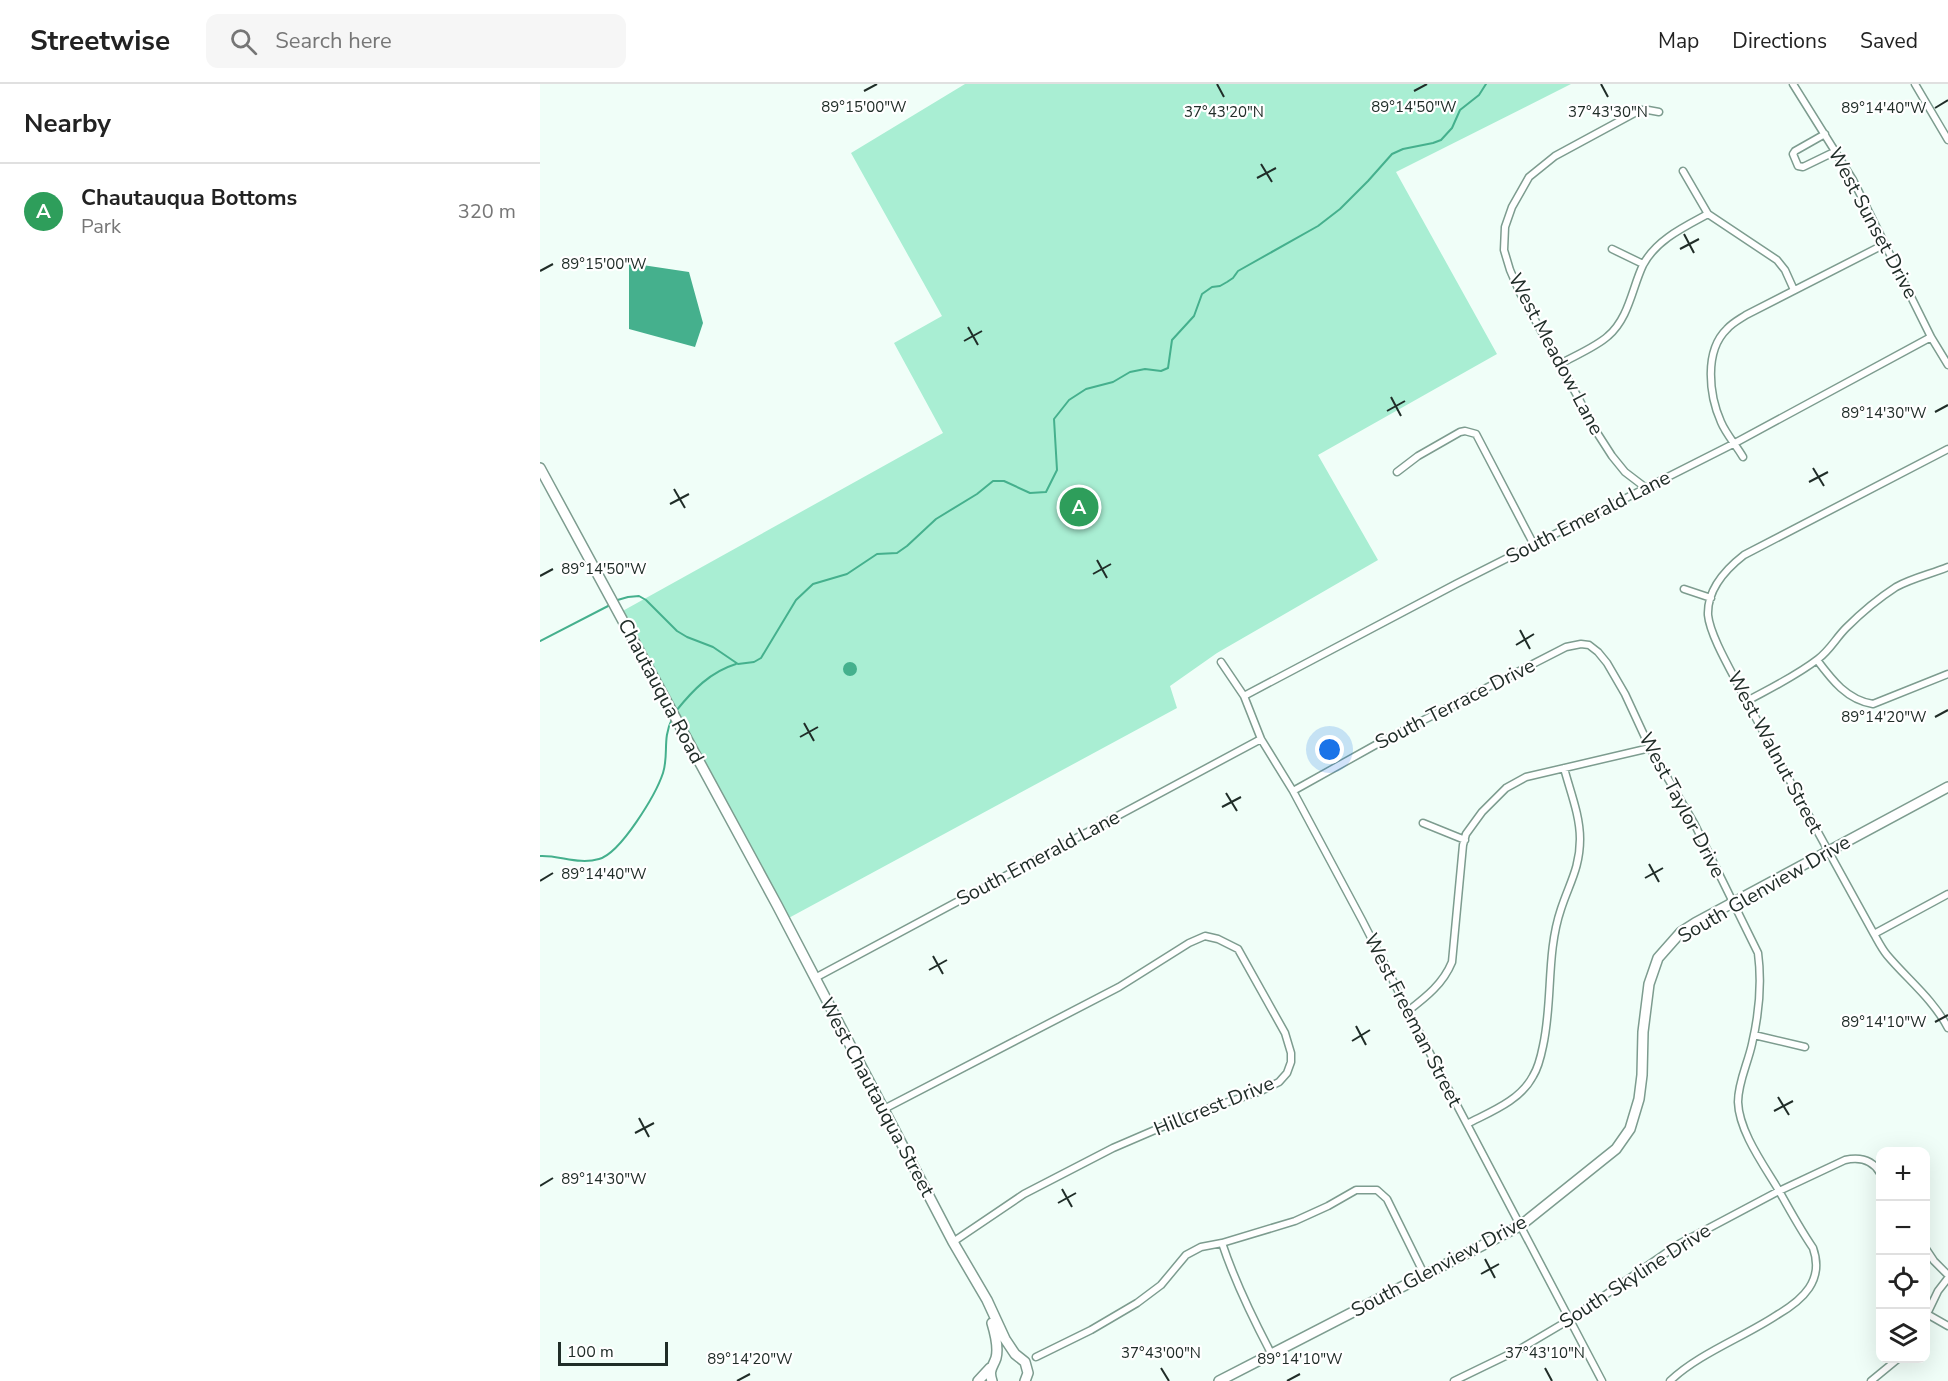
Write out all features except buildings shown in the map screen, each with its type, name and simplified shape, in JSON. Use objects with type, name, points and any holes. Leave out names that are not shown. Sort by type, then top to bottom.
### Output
[{"type":"street","name":"West Sunset Drive","points":[[1793,84],[1836,151],[1931,337],[1948,365]]},
{"type":"street","points":[[1915,84],[1948,140]]},
{"type":"street","name":"West Meadow Lane","points":[[1646,488],[1626,472],[1612,456],[1594,428],[1521,293],[1504,250],[1505,227],[1512,207],[1529,177],[1555,156],[1640,110],[1659,112]]},
{"type":"street","points":[[1826,134],[1795,151],[1794,160],[1798,166],[1803,166],[1836,151]]},
{"type":"street","points":[[1683,171],[1708,214],[1777,260],[1785,270],[1794,290]]},
{"type":"street","points":[[1560,364],[1608,336],[1628,307],[1643,264],[1665,239],[1708,214]]},
{"type":"street","points":[[1743,457],[1721,423],[1712,393],[1711,368],[1716,345],[1726,329],[1746,315],[1885,244]]},
{"type":"street","points":[[1612,249],[1643,264]]},
{"type":"street","name":"South Emerald Lane","points":[[1244,696],[1735,443],[1931,337]]},
{"type":"street","points":[[1397,472],[1418,456],[1460,432],[1476,434],[1534,545]]},
{"type":"street","points":[[1684,589],[1710,598],[1721,577],[1744,555],[1948,449]]},
{"type":"street","name":"Chautauqua Road","points":[[540,468],[782,914]]},
{"type":"street","points":[[1747,701],[1794,676],[1817,660],[1846,628],[1897,587],[1948,567]]},
{"type":"street","name":"West Walnut Street","points":[[1710,598],[1708,612],[1713,633],[1747,701],[1874,934],[1886,954],[1946,1020],[1948,1028]]},
{"type":"street","name":"West Taylor Drive","points":[[1589,645],[1607,663],[1618,683],[1650,748],[1694,823],[1758,953],[1760,994],[1754,1035],[1739,1090],[1738,1104],[1752,1145],[1815,1256],[1817,1265],[1809,1287],[1795,1303],[1766,1323],[1692,1364],[1670,1381]]},
{"type":"street","name":"South Terrace Drive","points":[[1293,791],[1379,742],[1566,647],[1589,645]]},
{"type":"street","points":[[1817,660],[1832,680],[1853,698],[1873,704],[1948,674]]},
{"type":"street","name":"West Freeman Street","points":[[1221,662],[1244,696],[1262,739],[1293,791],[1602,1381]]},
{"type":"street","name":"South Emerald Lane","points":[[815,978],[1262,739]]},
{"type":"street","points":[[1408,1011],[1440,983],[1447,975],[1452,962],[1466,834],[1482,812],[1506,788],[1526,777],[1650,748]]},
{"type":"street","points":[[1467,1124],[1520,1092],[1534,1075],[1541,1053],[1548,1022],[1554,942],[1560,910],[1572,884],[1579,858],[1580,824],[1564,768]]},
{"type":"street","name":"South Glenview Drive","points":[[1219,1381],[1520,1226],[1616,1149],[1630,1130],[1639,1099],[1643,1032],[1649,984],[1658,958],[1681,932],[1948,786]]},
{"type":"street","points":[[1424,823],[1465,840]]},
{"type":"street","points":[[1874,934],[1948,894]]},
{"type":"street","name":"West Chautauqua Street","points":[[782,914],[954,1242],[987,1300],[1005,1339],[1026,1365],[1028,1373],[1026,1381]]},
{"type":"street","name":"Hillcrest Drive","points":[[884,1109],[1119,987],[1189,942],[1205,936],[1218,939],[1238,949],[1285,1033],[1291,1053],[1291,1062],[1287,1073],[1279,1082],[1261,1091],[1192,1114],[1113,1148],[1024,1194],[954,1242]]},
{"type":"street","points":[[1754,1035],[1805,1047]]},
{"type":"street","name":"South Skyline Drive","points":[[1454,1381],[1520,1349],[1589,1308],[1618,1284],[1679,1244],[1779,1191],[1845,1160],[1856,1158],[1869,1161],[1876,1168]]},
{"type":"street","points":[[1036,1358],[1137,1303],[1161,1285],[1186,1256],[1201,1247],[1295,1221],[1356,1190],[1377,1190],[1387,1199],[1425,1276]]},
{"type":"street","points":[[1222,1243],[1234,1279],[1271,1353]]},
{"type":"street","points":[[1929,1309],[1948,1277],[1930,1255]]},
{"type":"street","name":"West Chautauqua Street","points":[[974,1279],[974,1284],[995,1332],[995,1359]]},
{"type":"street","points":[[1930,1318],[1948,1326]]},
{"type":"street","points":[[978,1381],[995,1359],[1005,1354],[1016,1355]]},
{"type":"street","points":[[1871,1381],[1894,1363]]},
{"type":"street","points":[[990,1368],[992,1381]]},
{"type":"shaded area","points":[[965,84],[1571,84],[1396,172],[1497,354],[1318,455],[1378,560],[1217,653],[1170,686],[1177,708],[785,920],[619,613],[943,433],[894,343],[942,316],[851,153]]},
{"type":"shaded area","points":[[629,263],[689,272],[703,323],[695,347],[629,329]]},
{"type":"shaded area","points":[[847,662],[853,662],[857,669],[853,676],[847,676],[843,672],[843,666]]},
{"type":"waterway","points":[[614,601],[639,596],[646,600],[677,631],[687,637],[713,647],[738,664],[754,662],[761,658],[796,600],[813,584],[847,574],[877,554],[897,553],[936,519],[977,494],[993,481],[1004,481],[1030,493],[1046,492],[1057,470],[1054,419],[1069,400],[1086,389],[1113,382],[1130,372],[1145,369],[1161,371],[1168,368],[1172,340],[1194,316],[1202,294],[1212,287],[1227,282],[1238,271],[1318,226],[1340,209],[1392,154],[1441,140],[1452,128],[1460,110],[1479,95],[1486,84]]},
{"type":"waterway","points":[[540,641],[610,605]]},
{"type":"waterway","points":[[676,711],[703,683],[718,672],[736,664]]},
{"type":"waterway","points":[[540,856],[591,861],[608,854],[617,846],[637,822],[663,773],[667,733],[672,719]]},
{"type":"place","name":"Chautauqua Bottoms","points":[[1079,507]]}]
